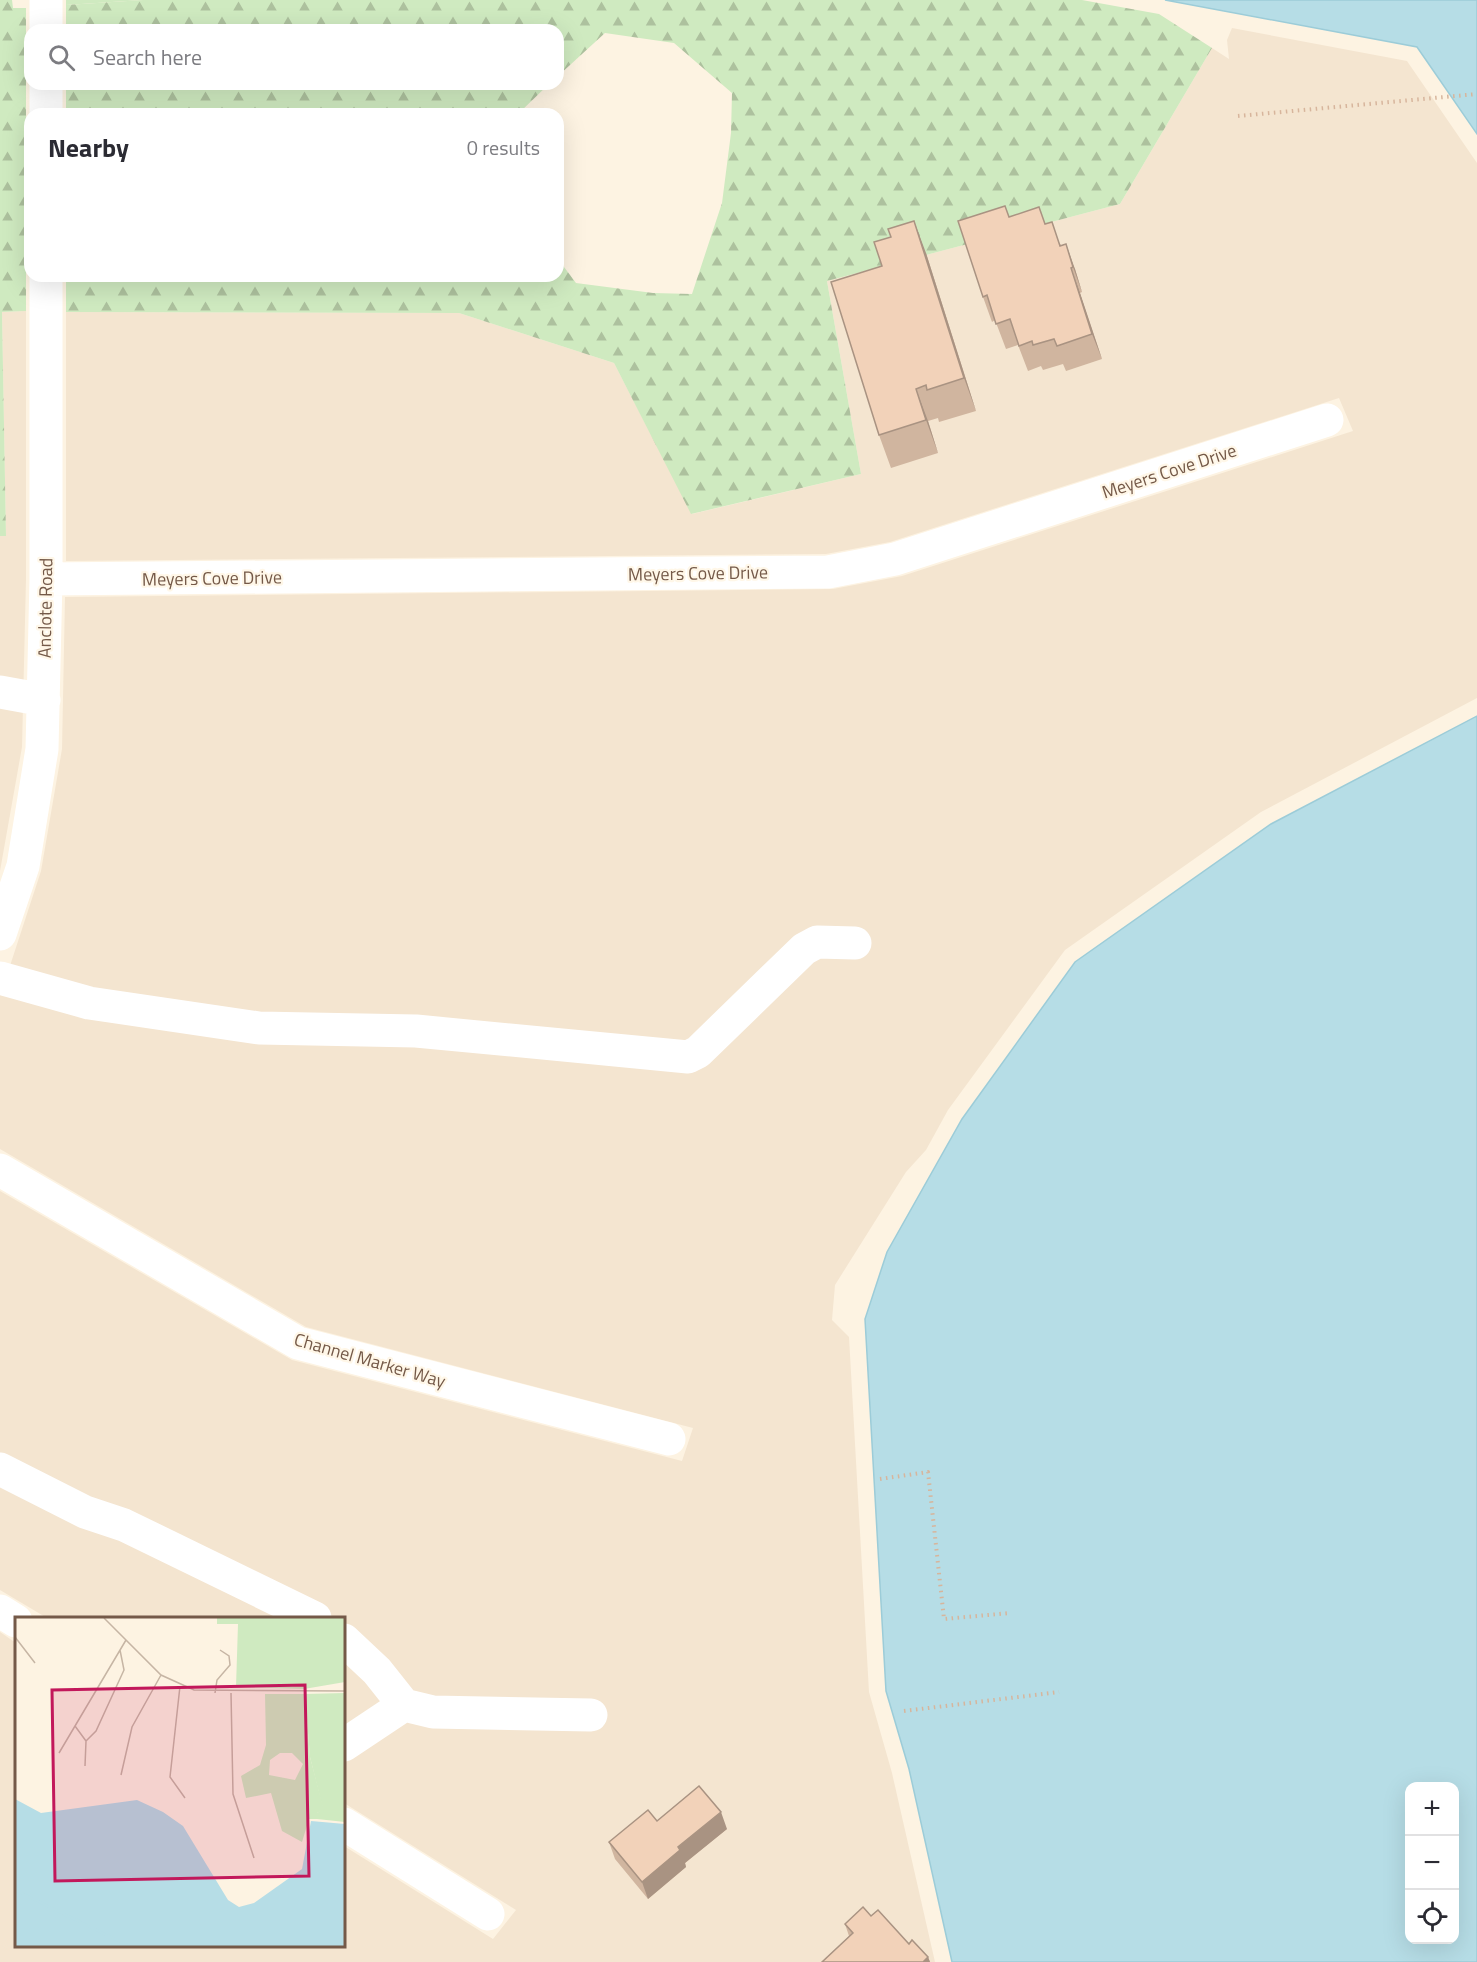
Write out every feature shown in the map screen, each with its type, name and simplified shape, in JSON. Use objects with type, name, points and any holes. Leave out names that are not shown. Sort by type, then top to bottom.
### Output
[{"type":"street","points":[[46,0],[46,24]]},
{"type":"street","points":[[46,90],[46,108]]},
{"type":"street","name":"Anclote Road","points":[[0,934],[22,866],[42,749],[46,579],[46,282]]},
{"type":"street","name":"Meyers Cove Drive","points":[[46,579],[828,572],[896,559],[1328,420]]},
{"type":"street","points":[[0,692],[44,700]]},
{"type":"street","points":[[0,978],[89,1003],[259,1028],[416,1031],[688,1057],[698,1052],[804,950],[817,942],[855,943]]},
{"type":"street","name":"Channel Marker Way","points":[[0,1170],[298,1343],[669,1439]]},
{"type":"street","points":[[0,1469],[85,1512],[124,1525],[313,1617]]},
{"type":"street","points":[[0,1611],[15,1620]]},
{"type":"street","points":[[345,1641],[377,1671],[404,1705],[433,1712],[591,1715]]},
{"type":"street","points":[[345,1744],[404,1705]]},
{"type":"street","points":[[345,1825],[488,1914]]},
{"type":"path","points":[[1238,116],[1477,94]]},
{"type":"path","points":[[880,1479],[928,1472],[944,1619],[1010,1613]]},
{"type":"path","points":[[904,1711],[1059,1692]]},
{"type":"shaded area","points":[[1232,28],[1407,61],[1477,163],[1477,698],[1261,812],[1065,950],[948,1110],[926,1150],[906,1172],[835,1285],[832,1320],[849,1337],[869,1692],[892,1773],[935,1962],[0,1962],[0,1632],[15,1642],[15,1947],[345,1947],[345,1847],[493,1939],[516,1910],[345,1804],[345,1617],[45,1617],[0,1590],[0,1191],[292,1360],[682,1461],[693,1428],[306,1327],[0,1149],[0,991],[41,871],[62,749],[65,597],[833,589],[902,576],[1353,431],[1339,398],[890,542],[826,554],[66,561],[66,312],[459,313],[614,363],[692,514],[861,474],[827,281],[1120,204],[1212,48],[1229,59],[1227,40]]},
{"type":"shaded area","points":[[26,311],[26,579],[22,747],[0,871],[0,536],[6,536],[2,312]]},
{"type":"green space","points":[[0,0],[12,0],[13,8],[26,8],[26,24],[24,24],[26,108],[24,108],[24,282],[26,282],[26,311],[2,312],[6,536],[0,536]]},
{"type":"green space","points":[[66,0],[143,0],[66,5]]},
{"type":"green space","points":[[143,0],[1082,0],[1159,14],[1212,48],[1120,204],[827,281],[861,474],[691,514],[614,363],[459,313],[66,312],[66,282],[564,282],[564,267],[576,283],[653,293],[692,294],[722,203],[731,133],[732,93],[674,43],[605,33],[564,71],[564,24],[66,24],[66,5]]},
{"type":"green space","points":[[66,90],[543,90],[524,108],[66,108]]},
{"type":"water","points":[[1165,0],[1477,0],[1477,134],[1417,47]]},
{"type":"water","points":[[1477,716],[1477,1962],[952,1962],[909,1769],[886,1691],[865,1319],[887,1252],[962,1119],[1075,962],[1271,824]]},
{"type":"building","points":[[1005,206],[1009,217],[1039,207],[1045,224],[1052,222],[1060,246],[1066,244],[1073,267],[1071,268],[1092,334],[1057,346],[1054,339],[1033,345],[1032,341],[1019,346],[1010,319],[996,324],[987,295],[983,297],[958,221]]},
{"type":"building","points":[[914,221],[964,378],[927,390],[926,385],[916,389],[926,420],[879,435],[831,282],[882,266],[874,242],[891,237],[888,229]]},
{"type":"building","points":[[699,1786],[721,1812],[678,1847],[680,1850],[642,1882],[609,1842],[648,1810],[657,1821]]},
{"type":"building","points":[[863,1907],[871,1916],[878,1910],[909,1944],[912,1940],[928,1957],[923,1962],[822,1962],[853,1933],[845,1924]]}]
